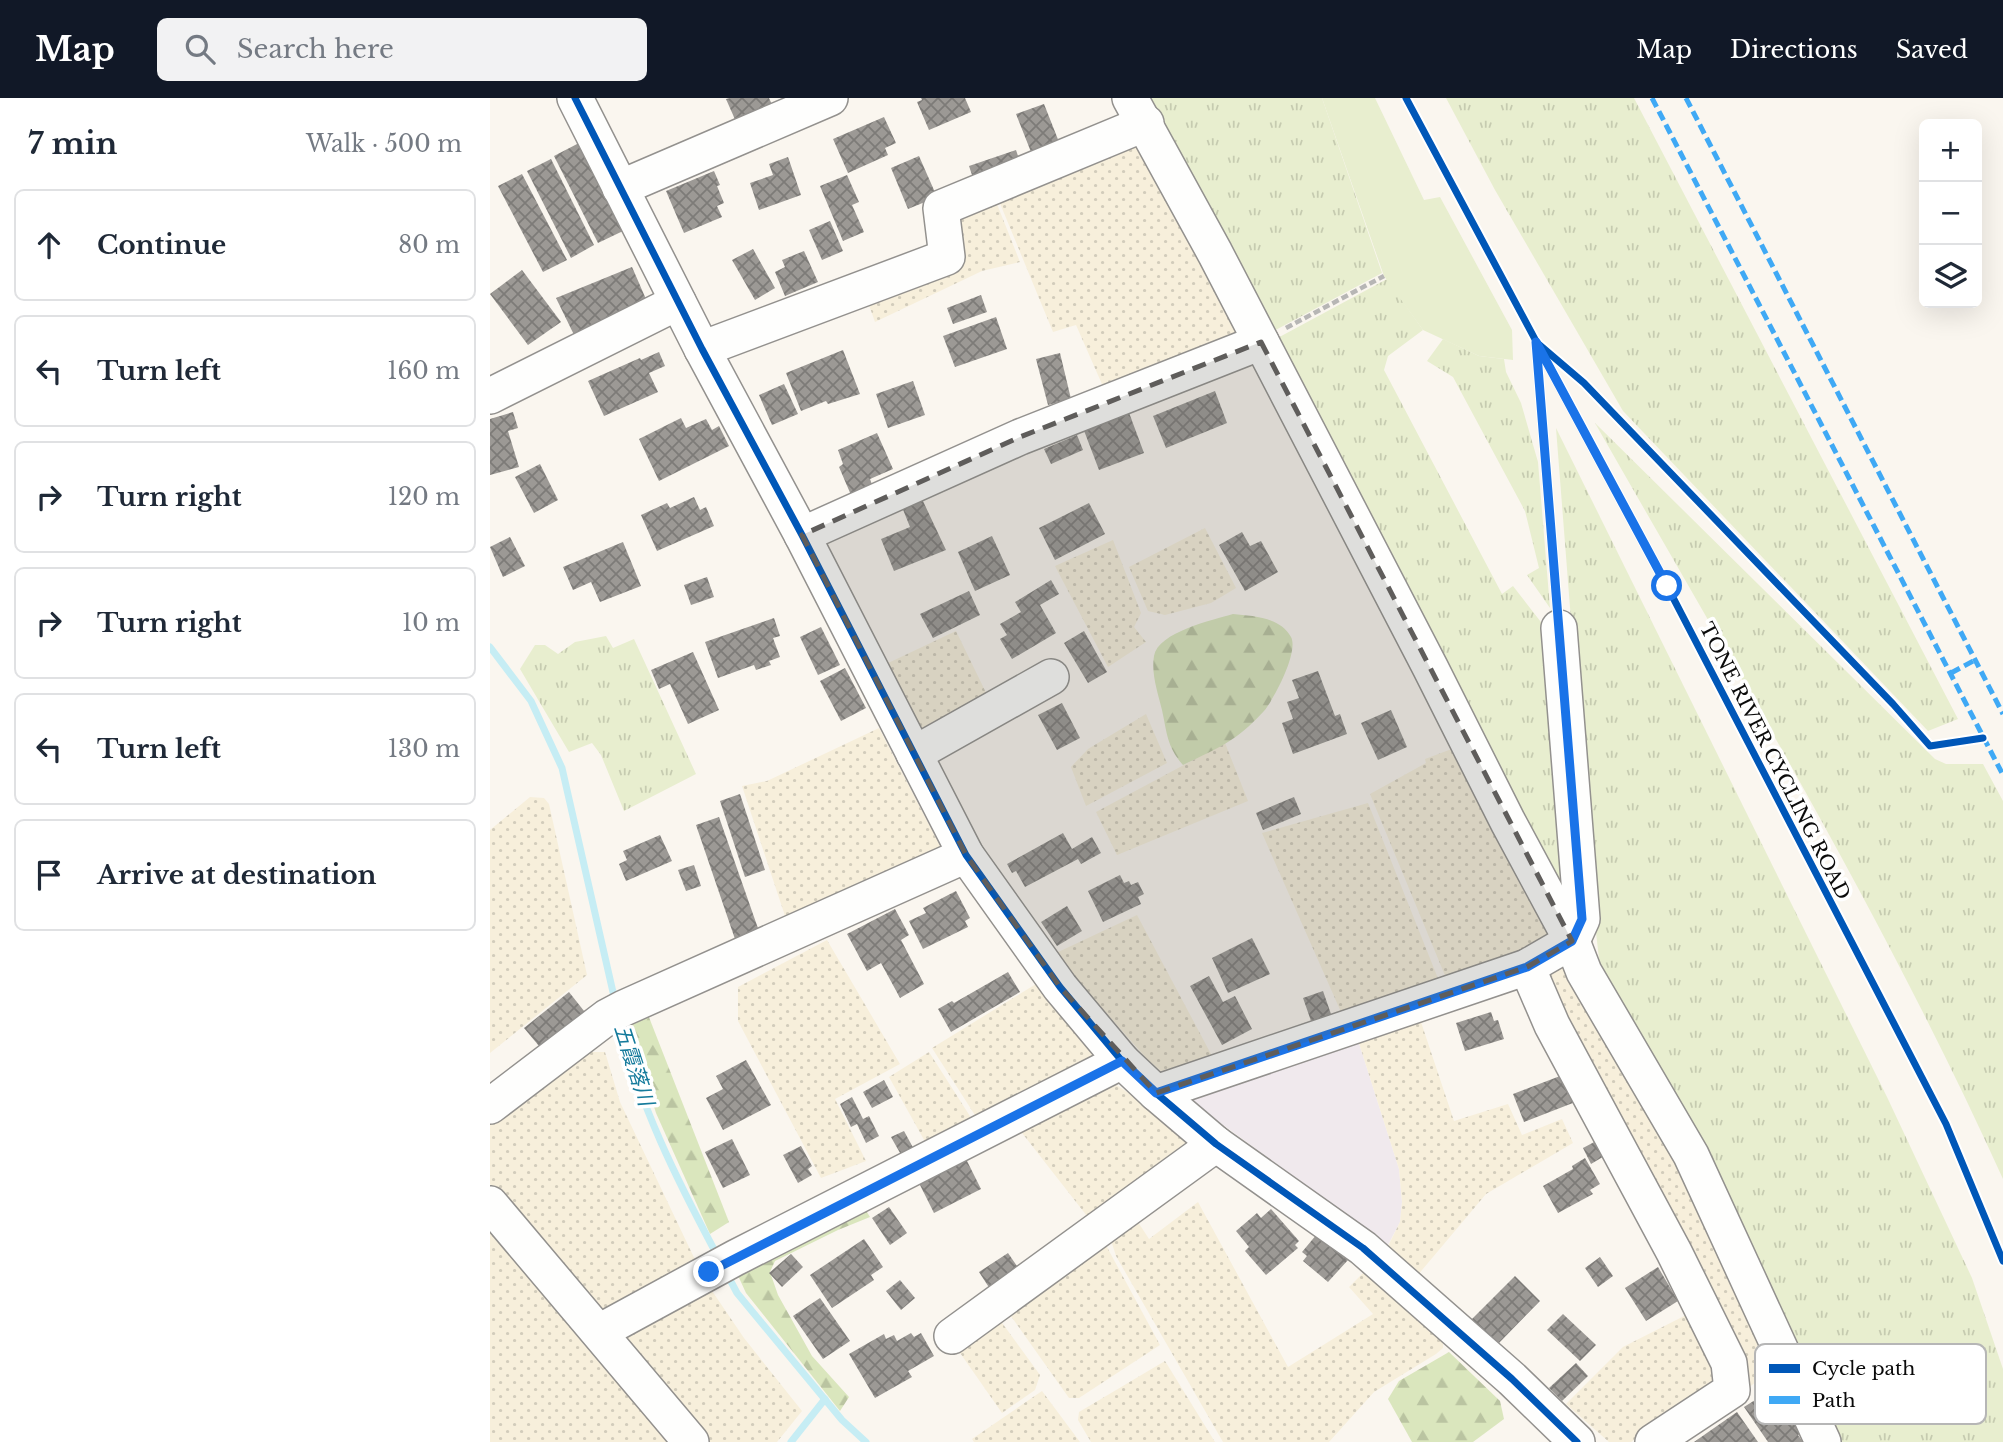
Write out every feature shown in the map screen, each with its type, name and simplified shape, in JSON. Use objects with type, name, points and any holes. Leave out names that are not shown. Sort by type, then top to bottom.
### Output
[{"type":"street","points":[[575,98],[702,349],[802,535],[966,855],[1060,988],[1122,1061],[1156,1093],[1216,1144],[1363,1248],[1512,1379],[1577,1442]]},
{"type":"street","points":[[620,188],[830,98]]},
{"type":"street","points":[[702,349],[947,257],[941,208],[1138,111],[1572,941],[1584,972],[1691,1155],[1778,1344]]},
{"type":"street","points":[[490,396],[678,302]]},
{"type":"street","points":[[802,535],[1020,436],[1261,342]]},
{"type":"street","points":[[1156,1093],[1527,967],[1572,941],[1582,919],[1559,628]]},
{"type":"street","points":[[914,754],[1051,677]]},
{"type":"street","points":[[490,1106],[616,1013],[966,855]]},
{"type":"street","points":[[1527,967],[1552,1025],[1674,1252],[1728,1363],[1732,1390],[1653,1442]]},
{"type":"street","points":[[599,1332],[722,1265],[1122,1061]]},
{"type":"street","points":[[952,1336],[1216,1144]]},
{"type":"street","points":[[490,1204],[691,1442]]},
{"type":"street","points":[[1815,1424],[1823,1442]]},
{"type":"path","points":[[1261,342],[1384,276]]},
{"type":"highlighted area","points":[[1261,342],[1572,941],[1527,967],[1156,1093],[1060,987],[966,855],[802,535],[1020,437]]},
{"type":"shaded area","points":[[1135,137],[1245,336],[1105,391],[1076,325],[1053,332],[999,201]]},
{"type":"shaded area","points":[[995,199],[1020,262],[982,271],[875,322],[865,294],[959,265],[951,224]]},
{"type":"shaded area","points":[[1205,528],[1236,588],[1211,603],[1165,615],[1148,611],[1129,567]]},
{"type":"shaded area","points":[[1113,540],[1141,613],[1134,627],[1146,642],[1108,667],[1055,566]]},
{"type":"shaded area","points":[[956,631],[992,705],[925,741],[886,664]]},
{"type":"shaded area","points":[[1146,714],[1167,763],[1086,806],[1071,767],[1088,749]]},
{"type":"shaded area","points":[[879,728],[940,846],[939,856],[788,925],[742,786],[767,781]]},
{"type":"shaded area","points":[[1225,743],[1248,801],[1117,855],[1096,812]]},
{"type":"shaded area","points":[[1457,747],[1552,936],[1548,945],[1446,978],[1370,794],[1426,763],[1425,759]]},
{"type":"shaded area","points":[[530,797],[544,798],[549,804],[587,975],[490,1053],[490,830]]},
{"type":"shaded area","points":[[1368,803],[1439,981],[1341,1012],[1262,833]]},
{"type":"shaded area","points":[[1137,915],[1212,1056],[1161,1071],[1147,1059],[1054,954]]},
{"type":"shaded area","points":[[827,940],[900,1064],[835,1099],[866,1161],[821,1178],[738,1021],[738,987]]},
{"type":"shaded area","points":[[1563,967],[1573,972],[1681,1154],[1764,1344],[1755,1344],[1755,1383],[1743,1392],[1538,979]]},
{"type":"shaded area","points":[[1036,984],[1091,1052],[1094,1063],[980,1123],[932,1048]]},
{"type":"shaded area","points":[[1419,1016],[1454,1121],[1508,1104],[1522,1135],[1562,1119],[1573,1143],[1486,1194],[1417,1276],[1386,1250],[1400,1222],[1402,1202],[1399,1169],[1357,1037]]},
{"type":"shaded area","points":[[1357,1037],[1399,1169],[1402,1202],[1400,1222],[1388,1245],[1193,1103],[1191,1090]]},
{"type":"shaded area","points":[[605,1052],[620,1102],[698,1266],[615,1312],[589,1304],[490,1184],[490,1118],[575,1056]]},
{"type":"shaded area","points":[[929,1052],[975,1124],[928,1147],[889,1077]]},
{"type":"shaded area","points":[[1106,1078],[1151,1108],[1189,1142],[1189,1146],[1094,1225],[1015,1124]]},
{"type":"shaded area","points":[[1198,1202],[1288,1367],[1373,1314],[1349,1287],[1364,1272],[1443,1342],[1443,1348],[1374,1392],[1329,1442],[1223,1442],[1116,1256],[1109,1234],[1138,1222],[1149,1239]]},
{"type":"shaded area","points":[[490,1228],[668,1442],[490,1442]]},
{"type":"shaded area","points":[[1101,1236],[1160,1345],[1079,1398],[1069,1398],[1008,1312]]},
{"type":"shaded area","points":[[708,1285],[744,1338],[802,1411],[777,1442],[707,1442],[627,1341],[627,1334]]},
{"type":"shaded area","points":[[1690,1313],[1716,1369],[1717,1384],[1631,1442],[1609,1442],[1566,1404],[1623,1347]]},
{"type":"shaded area","points":[[1000,1320],[1040,1375],[1035,1390],[1002,1413],[958,1350]]},
{"type":"shaded area","points":[[1165,1361],[1215,1442],[1091,1442],[1078,1420],[1079,1412]]},
{"type":"shaded area","points":[[1042,1391],[1080,1442],[974,1442],[972,1439]]},
{"type":"green space","points":[[1143,98],[1322,98],[1382,273],[1268,334]]},
{"type":"green space","points":[[1322,98],[1375,98],[1424,200],[1440,197],[1512,330],[1513,360],[1479,356],[1423,330],[1384,276]]},
{"type":"green space","points":[[1446,98],[1634,98],[1958,719],[1928,731],[1623,411],[1495,190]]},
{"type":"green space","points":[[1387,279],[1423,330],[1388,356],[1384,370],[1502,594],[1513,586],[1544,626],[1574,916],[1272,341]]},
{"type":"green space","points":[[1443,339],[1479,356],[1504,359],[1506,372],[1521,403],[1538,462],[1550,608],[1527,575],[1539,568],[1525,511],[1453,377],[1427,361]]},
{"type":"green space","points":[[1595,423],[1935,759],[1946,764],[1983,764],[2003,801],[2003,1179],[1909,986],[1808,796]]},
{"type":"green space","points":[[1556,428],[1887,1097],[1972,1278],[2003,1369],[2003,1442],[1835,1442],[1826,1424],[1986,1424],[1986,1344],[1786,1344],[1601,976]]},
{"type":"green space","points":[[1233,614],[1273,621],[1286,630],[1293,644],[1289,664],[1268,705],[1253,723],[1225,744],[1183,765],[1168,739],[1154,677],[1154,656],[1165,640],[1175,634]]},
{"type":"green space","points":[[606,636],[613,648],[634,639],[696,774],[624,811],[601,755],[592,743],[569,752],[520,669],[535,645],[545,645],[558,654],[575,642]]},
{"type":"green space","points":[[645,1007],[729,1222],[710,1234],[656,1113],[625,1016]]},
{"type":"green space","points":[[862,1204],[870,1217],[775,1261],[770,1272],[778,1295],[812,1356],[849,1397],[840,1411],[746,1293],[735,1269]]},
{"type":"green space","points":[[1449,1352],[1500,1401],[1504,1419],[1473,1442],[1412,1442],[1388,1399],[1399,1381]]},
{"type":"building","points":[[769,98],[774,109],[737,124],[726,99]]},
{"type":"building","points":[[921,98],[965,98],[971,112],[929,130],[917,102],[922,100]]},
{"type":"building","points":[[1044,104],[1061,147],[1033,157],[1016,114]]},
{"type":"building","points":[[884,117],[896,143],[885,148],[888,155],[848,173],[833,139]]},
{"type":"building","points":[[579,143],[623,231],[598,243],[554,156]]},
{"type":"building","points":[[1016,150],[1021,165],[974,181],[969,166]]},
{"type":"building","points":[[919,156],[937,197],[908,209],[891,168]]},
{"type":"building","points":[[788,157],[801,195],[759,210],[750,183],[773,175],[769,164]]},
{"type":"building","points":[[551,159],[594,245],[571,258],[527,171]]},
{"type":"building","points":[[714,171],[724,203],[717,206],[722,217],[684,233],[666,191]]},
{"type":"building","points":[[522,174],[567,260],[543,272],[498,186]]},
{"type":"building","points":[[847,175],[859,202],[852,205],[864,232],[843,241],[820,186]]},
{"type":"building","points":[[830,221],[843,251],[822,260],[809,230]]},
{"type":"building","points":[[753,249],[775,288],[755,300],[732,260]]},
{"type":"building","points":[[804,251],[818,282],[785,296],[775,272],[785,267],[782,260]]},
{"type":"building","points":[[632,267],[649,306],[577,341],[556,298]]},
{"type":"building","points":[[522,270],[561,322],[528,345],[490,294]]},
{"type":"building","points":[[981,295],[987,312],[953,324],[947,308]]},
{"type":"building","points":[[996,317],[1007,349],[955,367],[943,336]]},
{"type":"building","points":[[843,350],[860,394],[828,404],[826,401],[801,411],[786,373]]},
{"type":"building","points":[[659,352],[665,366],[649,373],[658,392],[604,416],[588,381]]},
{"type":"building","points":[[1060,353],[1071,399],[1048,405],[1036,359]]},
{"type":"building","points":[[913,381],[925,415],[888,428],[876,394]]},
{"type":"building","points":[[784,384],[798,414],[772,425],[759,395]]},
{"type":"building","points":[[1215,391],[1227,423],[1166,448],[1153,416]]},
{"type":"building","points":[[1128,410],[1144,453],[1099,470],[1083,428]]},
{"type":"building","points":[[513,412],[518,428],[508,431],[519,467],[490,475],[490,419]]},
{"type":"building","points":[[681,418],[686,428],[706,419],[712,430],[719,426],[729,446],[659,481],[639,439]]},
{"type":"building","points":[[877,433],[893,469],[870,479],[875,493],[854,502],[839,467],[843,464],[838,450]]},
{"type":"building","points":[[1077,435],[1083,450],[1051,464],[1044,449]]},
{"type":"building","points":[[540,464],[558,500],[534,513],[515,477]]},
{"type":"building","points":[[694,497],[700,510],[706,507],[714,526],[657,551],[641,515],[667,503],[670,508]]},
{"type":"building","points":[[922,499],[946,550],[894,571],[881,539],[910,527],[902,507]]},
{"type":"building","points":[[1089,503],[1105,534],[1055,560],[1039,528]]},
{"type":"building","points":[[1242,532],[1250,546],[1261,541],[1278,572],[1245,591],[1219,545]]},
{"type":"building","points":[[992,536],[1010,575],[975,591],[958,552]]},
{"type":"building","points":[[510,537],[525,566],[503,577],[490,547]]},
{"type":"building","points":[[623,542],[641,586],[600,602],[591,582],[573,590],[563,567]]},
{"type":"building","points":[[707,577],[714,597],[691,605],[684,585]]},
{"type":"building","points":[[1051,580],[1059,594],[1040,605],[1056,633],[1012,659],[1000,639],[1007,635],[1000,624],[1021,612],[1015,602]]},
{"type":"building","points":[[969,591],[980,615],[933,638],[920,614]]},
{"type":"building","points":[[774,618],[780,636],[773,638],[780,657],[769,661],[771,665],[756,670],[754,665],[718,678],[705,642]]},
{"type":"building","points":[[821,627],[840,665],[818,675],[800,637]]},
{"type":"building","points":[[1084,631],[1107,672],[1088,683],[1064,643]]},
{"type":"building","points":[[693,652],[719,710],[688,724],[670,684],[659,689],[651,670]]},
{"type":"building","points":[[845,668],[866,708],[841,721],[820,681]]},
{"type":"building","points":[[1318,671],[1335,716],[1340,714],[1347,734],[1293,754],[1282,723],[1293,719],[1287,702],[1299,698],[1292,680]]},
{"type":"building","points":[[1062,703],[1080,738],[1057,750],[1038,715]]},
{"type":"building","points":[[1391,710],[1407,747],[1378,760],[1361,723]]},
{"type":"building","points":[[740,794],[765,870],[745,877],[720,801]]},
{"type":"building","points":[[1294,797],[1301,814],[1263,830],[1256,813]]},
{"type":"building","points":[[719,817],[760,934],[736,942],[696,825]]},
{"type":"building","points":[[1063,833],[1072,849],[1092,837],[1101,853],[1081,864],[1078,859],[1025,887],[1016,871],[1012,873],[1007,864]]},
{"type":"building","points":[[660,835],[672,861],[626,881],[619,864],[627,860],[623,851]]},
{"type":"building","points":[[694,865],[701,886],[686,891],[678,870]]},
{"type":"building","points":[[1120,875],[1124,883],[1129,881],[1131,885],[1138,882],[1144,894],[1138,897],[1141,904],[1103,922],[1088,891]]},
{"type":"building","points":[[956,891],[970,918],[965,921],[968,927],[923,949],[909,921],[926,913],[923,908]]},
{"type":"building","points":[[1067,906],[1082,931],[1057,946],[1041,922]]},
{"type":"building","points":[[895,909],[909,935],[901,940],[924,984],[900,998],[881,963],[867,971],[847,934]]},
{"type":"building","points":[[1252,938],[1270,974],[1228,993],[1212,958]]},
{"type":"building","points":[[1008,972],[1020,992],[951,1032],[938,1009],[952,1001],[954,1003]]},
{"type":"building","points":[[1209,976],[1223,1002],[1235,996],[1252,1029],[1222,1045],[1190,986]]},
{"type":"building","points":[[1323,991],[1331,1014],[1311,1021],[1303,998]]},
{"type":"building","points":[[569,992],[588,1016],[544,1052],[524,1028]]},
{"type":"building","points":[[1491,1012],[1494,1021],[1498,1020],[1504,1039],[1465,1051],[1456,1023]]},
{"type":"building","points":[[746,1060],[771,1105],[723,1130],[706,1098],[723,1089],[716,1076]]},
{"type":"building","points":[[1568,1073],[1578,1101],[1524,1122],[1513,1094]]},
{"type":"building","points":[[884,1080],[893,1097],[872,1108],[863,1092]]},
{"type":"building","points":[[852,1097],[863,1119],[869,1116],[879,1136],[866,1143],[857,1124],[851,1127],[840,1104]]},
{"type":"building","points":[[904,1131],[916,1153],[904,1160],[891,1137]]},
{"type":"building","points":[[732,1139],[750,1175],[723,1188],[705,1152]]},
{"type":"building","points":[[1598,1140],[1606,1155],[1591,1164],[1583,1148]]},
{"type":"building","points":[[801,1146],[812,1166],[808,1169],[812,1175],[798,1183],[783,1155]]},
{"type":"building","points":[[964,1155],[981,1189],[934,1213],[917,1179]]},
{"type":"building","points":[[1585,1158],[1600,1184],[1590,1190],[1593,1194],[1558,1213],[1543,1186],[1573,1169],[1572,1166]]},
{"type":"building","points":[[889,1207],[907,1233],[890,1245],[872,1218]]},
{"type":"building","points":[[1271,1209],[1299,1241],[1295,1245],[1298,1248],[1266,1275],[1245,1251],[1249,1247],[1236,1231],[1257,1213],[1261,1218]]},
{"type":"building","points":[[1317,1234],[1348,1260],[1328,1282],[1303,1261],[1307,1256],[1302,1252]]},
{"type":"building","points":[[864,1239],[883,1267],[871,1275],[874,1280],[832,1308],[810,1275]]},
{"type":"building","points":[[1008,1253],[1019,1269],[990,1289],[979,1272]]},
{"type":"building","points":[[791,1254],[803,1267],[782,1287],[769,1273]]},
{"type":"building","points":[[1600,1257],[1613,1276],[1598,1287],[1585,1268]]},
{"type":"building","points":[[1658,1267],[1678,1301],[1646,1321],[1625,1288]]},
{"type":"building","points":[[1515,1276],[1540,1301],[1497,1345],[1471,1320]]},
{"type":"building","points":[[900,1280],[915,1298],[901,1310],[886,1291]]},
{"type":"building","points":[[820,1298],[850,1341],[823,1359],[793,1316]]},
{"type":"building","points":[[1563,1314],[1596,1345],[1580,1361],[1547,1330]]},
{"type":"building","points":[[911,1333],[914,1337],[921,1333],[934,1356],[908,1371],[912,1377],[875,1398],[849,1354],[884,1334],[886,1339],[894,1335],[897,1341]]},
{"type":"building","points":[[1576,1363],[1588,1376],[1562,1401],[1549,1388]]},
{"type":"building","points":[[1755,1400],[1755,1423],[1744,1407]]},
{"type":"building","points":[[1737,1412],[1758,1442],[1694,1442]]},
{"type":"building","points":[[1756,1424],[1798,1424],[1803,1432],[1798,1435],[1803,1442],[1768,1442]]},
{"type":"waterway","name":"五霞落川","points":[[490,647],[531,701],[562,768],[615,1001]]},
{"type":"waterway","name":"五霞落川","points":[[619,1020],[648,1112],[674,1171],[718,1257]]},
{"type":"waterway","name":"五霞落川","points":[[727,1274],[737,1293],[842,1420],[866,1442]]},
{"type":"waterway","points":[[791,1442],[825,1399]]},
{"type":"marked path","points":[[1652,98],[2003,775]]},
{"type":"marked path","points":[[1686,98],[2003,714]]},
{"type":"marked path","points":[[1951,673],[1975,660]]},
{"type":"cycle path","points":[[575,98],[702,349],[802,535],[966,855],[1060,987],[1122,1061],[1156,1093],[1216,1144],[1363,1248],[1512,1379],[1577,1442]]},
{"type":"cycle path","name":"TONE RIVER CYCLING ROAD","points":[[1406,98],[1667,586],[1946,1124],[2003,1261]]},
{"type":"cycle path","points":[[1559,628],[1536,342],[1584,383],[1893,704],[1930,746],[1983,738]]},
{"type":"route","points":[[709,1272],[1122,1061],[1156,1093],[1527,967],[1572,941],[1582,919],[1536,342],[1667,586]]}]
